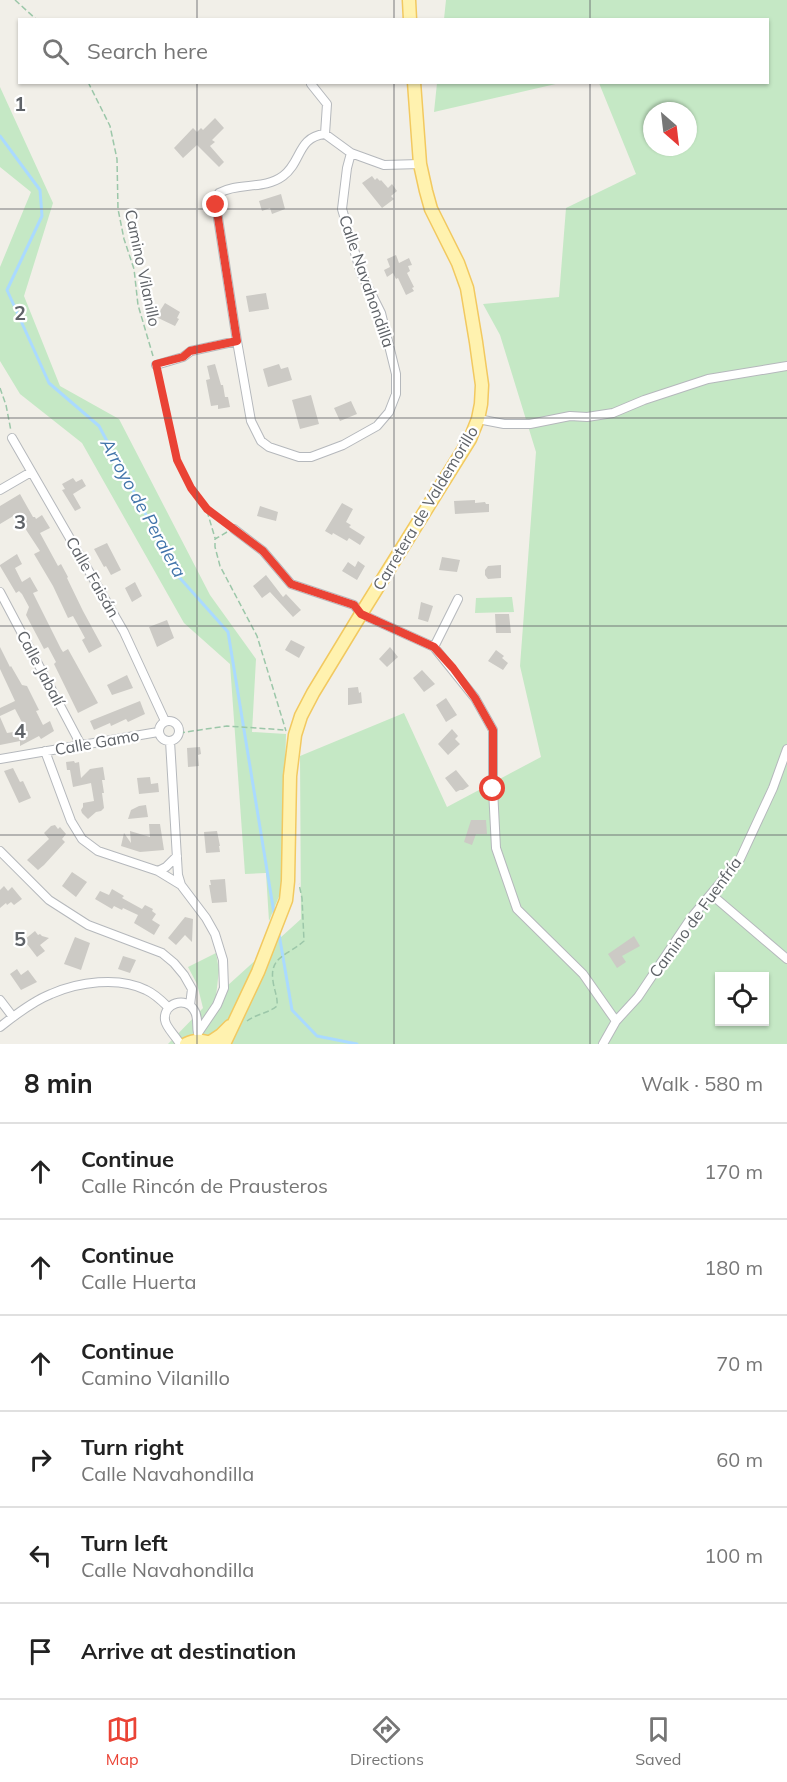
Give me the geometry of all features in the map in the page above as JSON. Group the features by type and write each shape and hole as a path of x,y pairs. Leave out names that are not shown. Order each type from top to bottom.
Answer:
{"main road":[{"path":"409,0 410,18"},
{"name":"Carretera de Valdemorillo","path":"224,1044 239,1023 286,900 290,776 294,740 301,716 361,614 470,440 481,404 482,385 467,288 458,263 431,209 420,164 414,84"},
{"name":"Carretera de Valdemorillo","path":"204,1040 221,1035 239,1023"},
{"path":"186,1044 204,1040"}],"street":[{"path":"311,84 327,104 325,134 351,153 384,165 420,164"},
{"name":"Calle Navahondilla","path":"325,134 317,135 304,144 293,167 283,176 258,185 228,188 219,193 216,205 251,421 261,441 269,447 299,457 311,457 343,446 377,426 389,412 396,394 396,374 381,313 361,273 342,209 351,153"},
{"path":"156,364 183,357 190,351 237,341"},
{"path":"478,419 504,424 530,424 570,416 587,417 613,413 708,379 787,366"},
{"name":"Calle Faisán","path":"12,438 124,632 165,721"},
{"path":"0,490 31,471"},
{"path":"234,529 263,551 291,584 354,605 361,614 434,647 453,668 475,698 493,730 496,848 517,909 583,974 616,1021"},
{"name":"Calle Jabalí","path":"0,592 81,745"},
{"path":"434,647 458,599"},
{"path":"169,720 177,724 179,733 170,741 162,739 158,732 165,721 169,720"},
{"name":"Calle Gamo","path":"0,759 158,732"},
{"path":"170,741 178,874 181,885"},
{"name":"Camino de Fuenfría","path":"603,1044 616,1021 638,997 691,918 740,859 773,788 787,749"},
{"path":"45,751 71,821 82,839 98,851 158,871 181,885 215,934 223,960 224,988 212,1012 204,1040"},
{"path":"0,851 49,900 88,925 162,953 184,975 192,989 190,1005"},
{"path":"158,871 166,867 177,856"},
{"path":"712,895 787,959"},
{"path":"0,1027 50,994 79,985 109,982 134,985 148,991 168,1007"},
{"path":"0,1000 13,1017"},
{"path":"180,1044 165,1022 168,1007 178,1002 190,1005 196,1012 204,1040"},
{"path":"196,1012 203,1015 212,1012"}],"path":[{"path":"15,0 35,18"},
{"name":"Camino Vilanillo","path":"89,84 110,126 117,159 118,209 134,269 138,305 156,364 177,460 191,488 207,509"},
{"path":"0,388 6,405 12,438"},
{"path":"207,509 234,529 215,539"},
{"path":"207,509 220,566 257,636 285,730 294,740"},
{"path":"179,733 227,726 285,730"},
{"path":"239,1023 277,1006 273,967 278,959 300,945 305,936 299,884"}],"green space":[{"path":"446,0 787,0 787,1044 168,1044 203,1008 197,984 188,967 216,953 219,970 216,996 301,919 300,756 404,713 447,807 541,757 520,666 536,452 500,335 483,304 559,297 566,208 636,174 599,84 769,84 769,18 444,18"},
{"path":"437,84 556,84 434,112"},
{"path":"0,87 53,203 24,296 60,386 119,419 210,595 256,659 252,732 286,734 282,889 269,921 266,873 245,874 230,664 184,623 82,443 20,394 0,361 0,267 31,192 0,167"},
{"path":"512,597 514,612 475,613 476,598"}],"building":[{"path":"215,118 224,128 212,140 215,142 210,146 224,162 219,167 197,145 183,158 174,148 193,128 197,132 201,128 203,130"},
{"path":"372,176 375,180 377,178 381,180 388,188 392,184 397,191 391,196 394,199 382,208 362,183"},
{"path":"281,194 285,209 272,214 270,208 262,211 259,201"},
{"path":"396,255 399,263 409,258 412,265 408,266 410,271 407,273 414,291 406,295 398,278 396,279 393,273 387,277 384,270 390,267 387,259"},
{"path":"266,293 269,309 249,312 246,296"},
{"path":"165,303 180,312 175,326 156,317"},
{"path":"215,364 230,407 218,409 218,405 211,406 206,380 210,379 207,366"},
{"path":"279,364 281,369 288,367 292,380 268,387 263,369"},
{"path":"311,395 319,424 300,429 292,400"},
{"path":"351,401 357,414 340,421 334,408"},
{"path":"73,478 76,482 82,479 86,486 73,494 81,508 75,511 62,490 65,489 62,484"},
{"path":"20,494 33,517 36,519 42,515 50,528 40,533 58,566 61,564 102,646 89,653 82,640 85,638 73,616 68,618 34,554 40,551 17,516 0,524 0,506"},
{"path":"475,500 475,503 489,504 489,512 455,514 454,501"},
{"path":"342,503 353,509 346,522 351,525 349,527 365,537 360,545 349,538 347,541 325,531"},
{"path":"260,506 278,512 276,521 257,516"},
{"path":"107,543 121,570 111,575 94,549"},
{"path":"17,554 22,564 15,568 22,582 30,577 38,591 33,593 61,649 63,652 68,649 98,703 78,713 54,664 56,662 48,647 44,649 26,615 29,607 22,594 19,591 16,593 0,566"},
{"path":"442,557 460,560 457,572 439,570"},
{"path":"358,561 365,566 357,580 342,571 348,562 355,567"},
{"path":"501,565 501,578 488,579 485,570 488,566"},
{"path":"266,575 283,597 286,594 301,610 293,617 270,592 262,598 253,586"},
{"path":"135,582 142,596 132,602 125,588"},
{"path":"421,602 433,606 428,622 418,619"},
{"path":"495,614 509,614 511,633 496,633"},
{"path":"167,620 174,638 157,647 149,627"},
{"path":"291,640 305,647 299,658 285,650"},
{"path":"0,647 22,685 27,686 39,710 36,711 43,725 50,721 54,731 41,739 39,736 20,746 20,741 0,745 0,717 7,733 26,730 15,709 0,716 0,708 15,701 0,669"},
{"path":"390,647 398,657 387,667 379,659"},
{"path":"496,650 504,656 502,658 508,663 503,670 488,661"},
{"path":"422,670 435,684 424,692 413,678"},
{"path":"127,675 133,688 112,695 107,685"},
{"path":"358,687 362,703 348,705 348,688"},
{"path":"446,698 457,715 446,722 436,705"},
{"path":"140,701 145,714 128,722 126,719 94,730 90,721"},
{"path":"452,729 458,736 455,739 460,744 448,755 438,744"},
{"path":"200,747 199,766 188,767 187,748"},
{"path":"66,762 79,762 81,778 90,769 103,767 104,808 88,819 81,810 83,803 94,801 91,783 73,787"},
{"path":"13,768 20,782 23,781 31,798 19,803 4,771"},
{"path":"456,770 469,786 456,792 445,778"},
{"path":"150,777 151,784 158,783 159,792 139,794 137,778"},
{"path":"146,805 148,817 128,819 131,810"},
{"path":"471,820 486,820 487,834 476,834 472,845 464,842"},
{"path":"149,824 160,824 164,850 140,852 121,846 124,833 131,843 130,831 150,837"},
{"path":"55,825 66,834 62,839 65,842 38,870 27,860 49,839 44,833"},
{"path":"217,831 220,852 206,853 204,832"},
{"path":"72,872 87,882 76,897 62,886"},
{"path":"225,879 227,902 212,903 210,880"},
{"path":"4,886 8,891 12,887 22,899 14,905 11,902 7,905 6,903 0,908 0,890"},
{"path":"112,889 124,896 122,898 142,909 145,905 153,909 152,911 156,914 152,920 160,925 154,935 134,923 138,915 123,908 122,910 114,906 112,909 95,899 100,891 109,895"},
{"path":"185,917 193,919 192,942 185,935 176,945 168,938"},
{"path":"35,931 38,935 49,938 40,945 45,951 37,957 24,940"},
{"path":"634,936 640,946 622,956 626,962 617,968 608,954"},
{"path":"75,937 90,943 81,970 64,964"},
{"path":"123,956 136,960 130,973 118,969"},
{"path":"17,969 21,975 28,970 37,982 21,990 10,974"}],"waterway":[{"name":"Arroyo de Peralera","path":"0,136 40,190 42,216 7,290 49,383 99,426 179,577 228,632 274,913"},
{"path":"279,934 292,1010 317,1036 357,1044"}],"route":[{"path":"216,205 237,341 190,351 183,357 156,364 177,460 191,488 207,509 263,551 291,584 354,605 361,614 434,647 475,698 493,730 493,789"}]}
